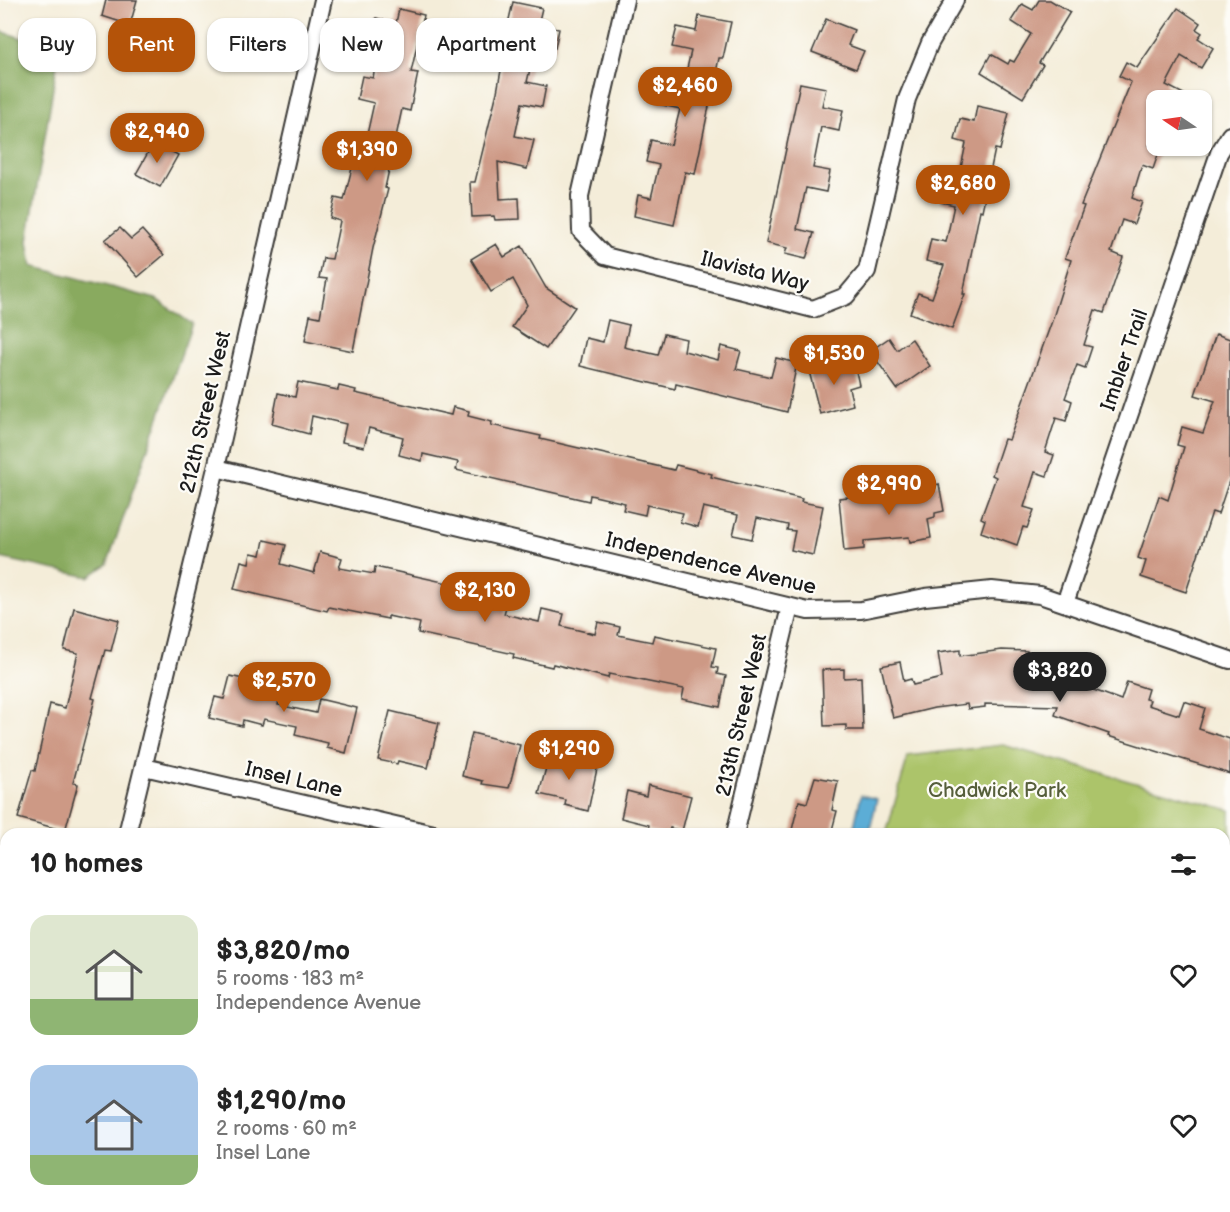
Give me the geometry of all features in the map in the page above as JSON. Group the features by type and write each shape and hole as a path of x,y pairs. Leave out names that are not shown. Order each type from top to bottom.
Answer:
{"street":[{"name":"212th Street West","path":"129,828 216,468 323,0"},
{"name":"Ilavista Way","path":"625,0 580,196 581,231 605,256 813,309 846,296 867,271 907,99 930,43 955,0"},
{"name":"Imbler Trail","path":"1065,603 1219,153 1230,135"},
{"name":"Independence Avenue","path":"216,468 808,611 861,610 925,597 992,590 1041,595 1230,660"},
{"name":"213th Street West","path":"736,828 790,607"},
{"name":"Insel Lane","path":"144,767 408,828"}],"green space":[{"path":"0,31 18,37 18,72 56,72 28,241 32,266 156,299 192,324 107,564 89,577 0,558"},
{"name":"Chadwick Park","path":"1003,745 1230,810 1230,828 888,828 908,756"}],"water":[{"path":"861,795 877,799 870,828 854,828"}],"building":[{"path":"106,0 137,0 132,18 102,16"},
{"path":"1039,0 1050,0 1070,12 1039,63 1043,65 1023,98 981,72 991,54 1008,64 1010,60 1014,62 1031,34 1011,21 1022,4 1033,10"},
{"path":"513,2 542,8 540,18 509,18"},
{"path":"1178,8 1200,23 1196,29 1202,33 1198,38 1213,48 1201,68 1181,56 1166,85 1176,90 1146,90 1146,156 1158,156 1153,169 1142,165 1132,198 1142,202 1134,224 1122,220 1111,252 1123,257 1104,313 1095,310 1084,345 1092,347 1085,368 1077,365 1065,398 1072,401 1066,421 1056,418 1045,452 1054,455 1047,476 1035,472 1024,507 1034,510 1027,528 1023,527 1017,545 981,532 985,520 981,518 996,477 992,475 1004,439 1009,440 1052,321 1071,260 1065,258 1084,206 1081,205 1131,82 1119,76 1126,62 1137,68"},
{"path":"399,9 424,15 423,18 416,18 416,50 411,72 418,73 410,111 402,109 385,188 388,189 373,248 353,351 305,341 310,315 320,317 327,279 319,278 323,258 332,259 340,221 330,218 335,198 344,200 355,156 345,153 348,136 366,139 374,103 357,99 362,76 373,78 374,72 404,72 404,18 397,18"},
{"path":"699,16 731,22 723,58 719,58 695,174 685,172 674,225 634,216 638,195 651,198 659,165 646,162 651,140 671,145 680,109 658,104 663,82 683,86 691,51 672,47 677,27 696,31"},
{"path":"826,19 854,30 848,45 864,51 856,69 812,52"},
{"path":"501,72 529,72 527,82 546,86 542,107 522,103 515,136 534,140 527,169 498,162 500,199 519,198 520,219 495,220 494,216 472,217 470,182 475,182"},
{"path":"800,83 826,88 822,106 843,110 839,131 821,127 813,168 830,171 826,192 806,188 797,229 814,233 806,259 785,254 787,248 766,243"},
{"path":"977,106 1009,113 1000,150 995,149 982,211 980,210 963,294 965,294 952,329 910,313 918,293 932,298 944,265 926,261 931,239 946,242 954,205 941,202 945,181 958,183 966,143 955,140 960,119 974,122"},
{"path":"154,142 178,155 160,187 136,174"},
{"path":"120,228 131,239 142,230 164,255 138,277 105,240"},
{"path":"496,244 504,257 522,246 546,288 575,307 546,349 512,327 527,305 513,279 491,292 471,259"},
{"path":"608,320 629,325 624,347 658,355 664,334 686,339 684,351 718,360 721,346 741,351 736,369 771,377 776,358 797,363 787,412 676,384 675,389 580,366 586,338 603,342"},
{"path":"1216,334 1230,339 1230,478 1218,514 1212,512 1186,592 1141,577 1146,561 1138,558 1159,496 1168,500 1184,447 1177,445 1182,427 1203,433 1215,401 1195,395"},
{"path":"889,338 897,350 912,339 930,366 897,389 870,351"},
{"path":"843,362 845,369 854,362 859,385 849,388 853,405 820,414 809,371"},
{"path":"298,382 338,390 339,386 356,390 355,393 451,415 453,407 469,411 468,416 492,422 491,425 541,436 540,439 674,470 676,465 712,474 711,477 823,506 813,555 791,550 795,531 787,530 788,525 757,518 752,539 733,535 738,515 703,507 698,527 680,522 683,513 647,505 645,515 623,510 625,503 590,495 589,501 456,470 458,462 423,454 422,461 399,455 403,437 369,428 364,447 342,442 346,424 312,416 309,434 272,424 278,393 295,397"},
{"path":"939,484 944,511 935,513 935,517 928,519 931,538 910,542 909,537 864,541 864,549 844,551 839,498 867,495 867,499 902,495 901,490"},
{"path":"264,540 286,545 281,564 314,573 320,552 342,558 339,568 374,574 375,567 452,584 450,592 485,600 487,594 508,599 504,614 539,622 542,609 564,614 561,626 595,634 598,622 620,627 618,635 652,642 654,635 716,648 712,667 718,668 717,674 726,676 720,707 682,699 684,689 609,674 608,678 553,664 552,667 513,658 514,654 418,633 420,623 329,607 327,611 234,589 241,561 249,563 251,553 261,555"},
{"path":"74,608 119,620 111,651 105,650 92,698 95,699 73,783 78,784 66,828 54,828 18,818 32,770 35,771 50,704 65,708 78,653 64,650"},
{"path":"960,650 960,656 1002,650 1027,651 1026,671 1032,672 1032,677 1068,678 1073,663 1094,670 1088,688 1121,700 1127,682 1148,689 1145,699 1150,700 1148,705 1179,715 1184,701 1205,708 1199,729 1230,739 1230,774 1108,736 1109,734 1055,715 1058,706 985,704 985,707 968,709 967,704 934,708 893,718 881,666 900,662 904,681 911,679 913,685 942,678 938,653"},
{"path":"844,669 844,678 861,677 863,730 846,730 846,725 824,726 822,670"},
{"path":"230,676 282,688 278,705 316,713 319,699 357,708 346,753 327,748 328,743 295,735 297,726 264,719 262,725 243,720 242,726 209,718 215,697 224,699"},
{"path":"390,711 439,723 428,768 398,761 397,764 378,760"},
{"path":"472,733 520,745 509,788 482,784 483,781 462,776"},
{"path":"550,753 598,764 588,811 565,805 566,800 539,794"},
{"path":"815,777 838,781 832,810 837,811 833,828 792,828 799,801 807,803"},
{"path":"648,785 691,796 683,828 648,828 649,825 621,818 627,791 646,796"}]}
